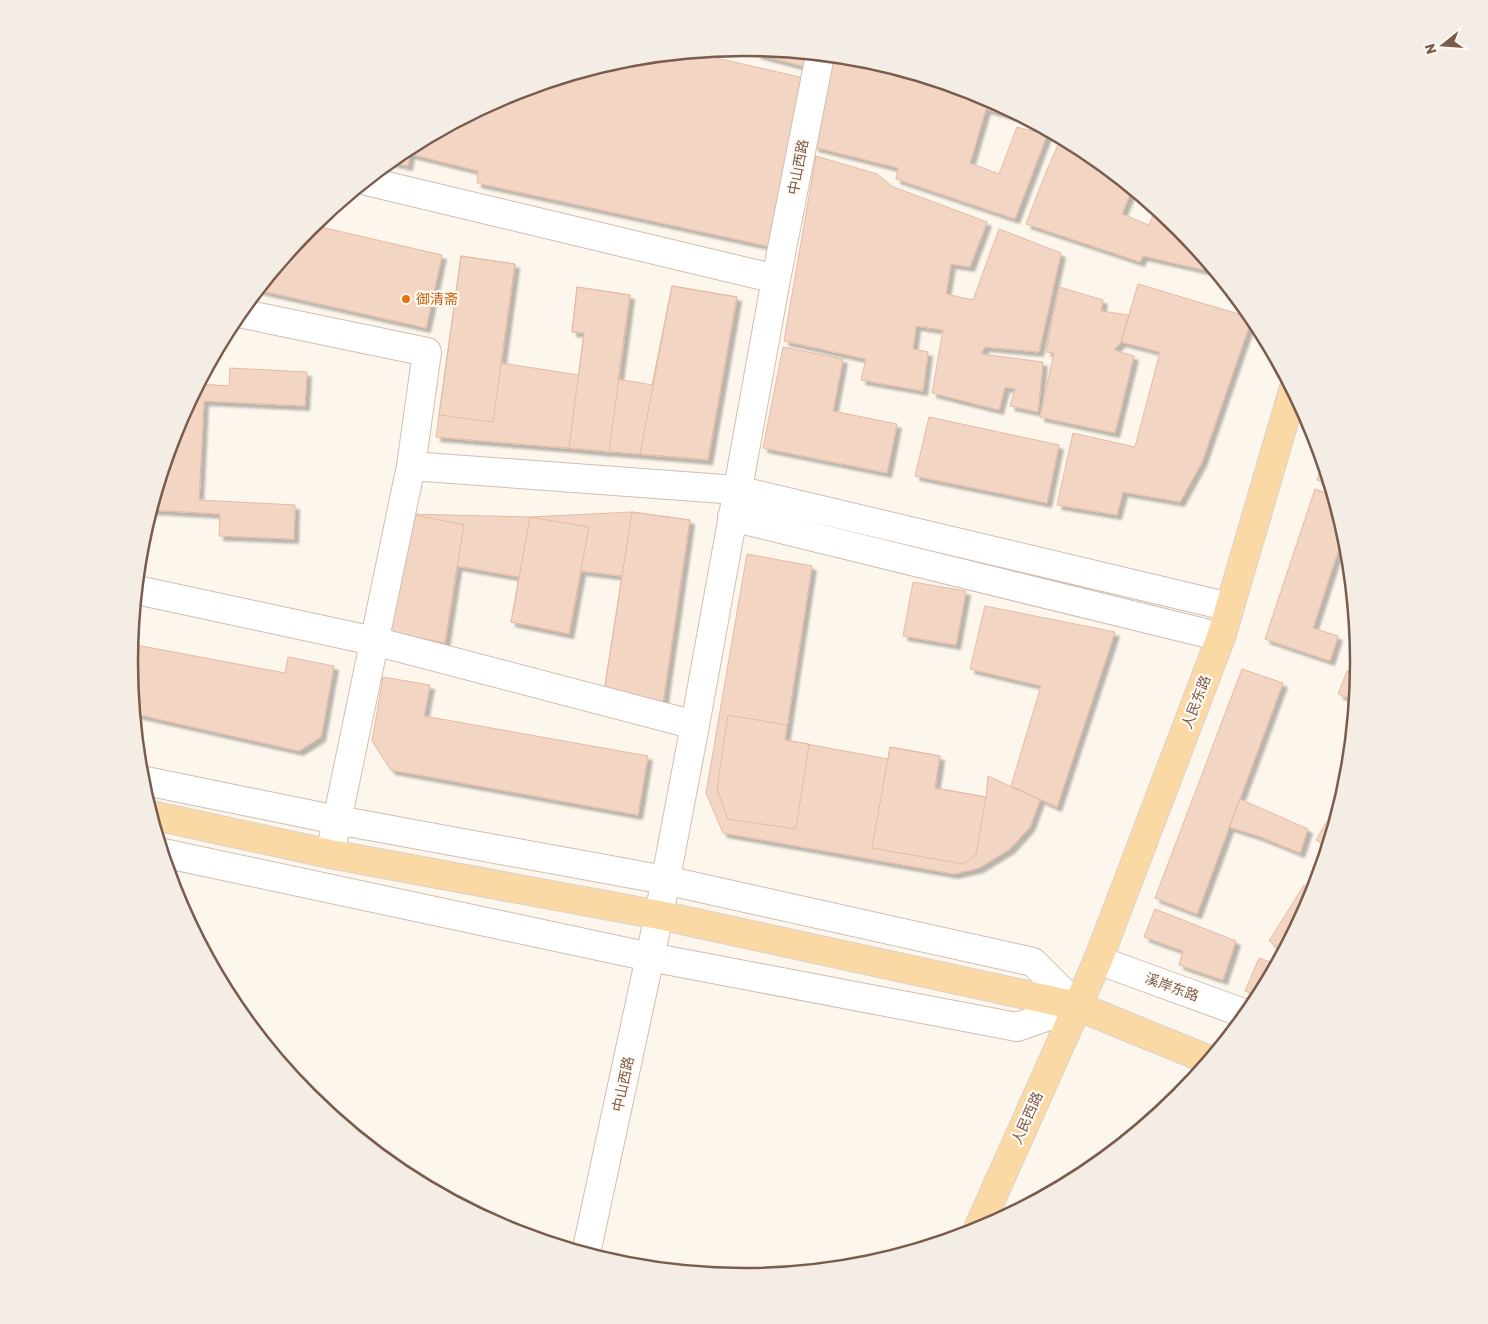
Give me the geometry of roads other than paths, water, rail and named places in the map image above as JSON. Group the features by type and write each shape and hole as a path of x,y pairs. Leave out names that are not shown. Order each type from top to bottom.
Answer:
{"main road":[{"name":"人民东路","path":"1077,1006 1098,960 1221,637 1290,401"},
{"path":"158,816 330,854 659,914 1077,1006 1202,1057"},
{"name":"人民西路","path":"981,1220 1077,1006"}],"street":[{"name":"中山西路","path":"587,1247 659,914 776,279 819,61"},
{"path":"372,183 776,279"},
{"path":"247,316 427,352 411,466 330,854"},
{"path":"411,466 737,490 1230,608"},
{"path":"732,517 1221,637"},
{"path":"142,591 374,641 695,725"},
{"path":"150,782 336,820 664,880 1033,962 1077,1006 1017,1027 650,958 169,854"},
{"name":"溪岸东路","path":"1098,960 1239,1011"}],"place":[{"name":"御清斋","path":"406,299"}]}
